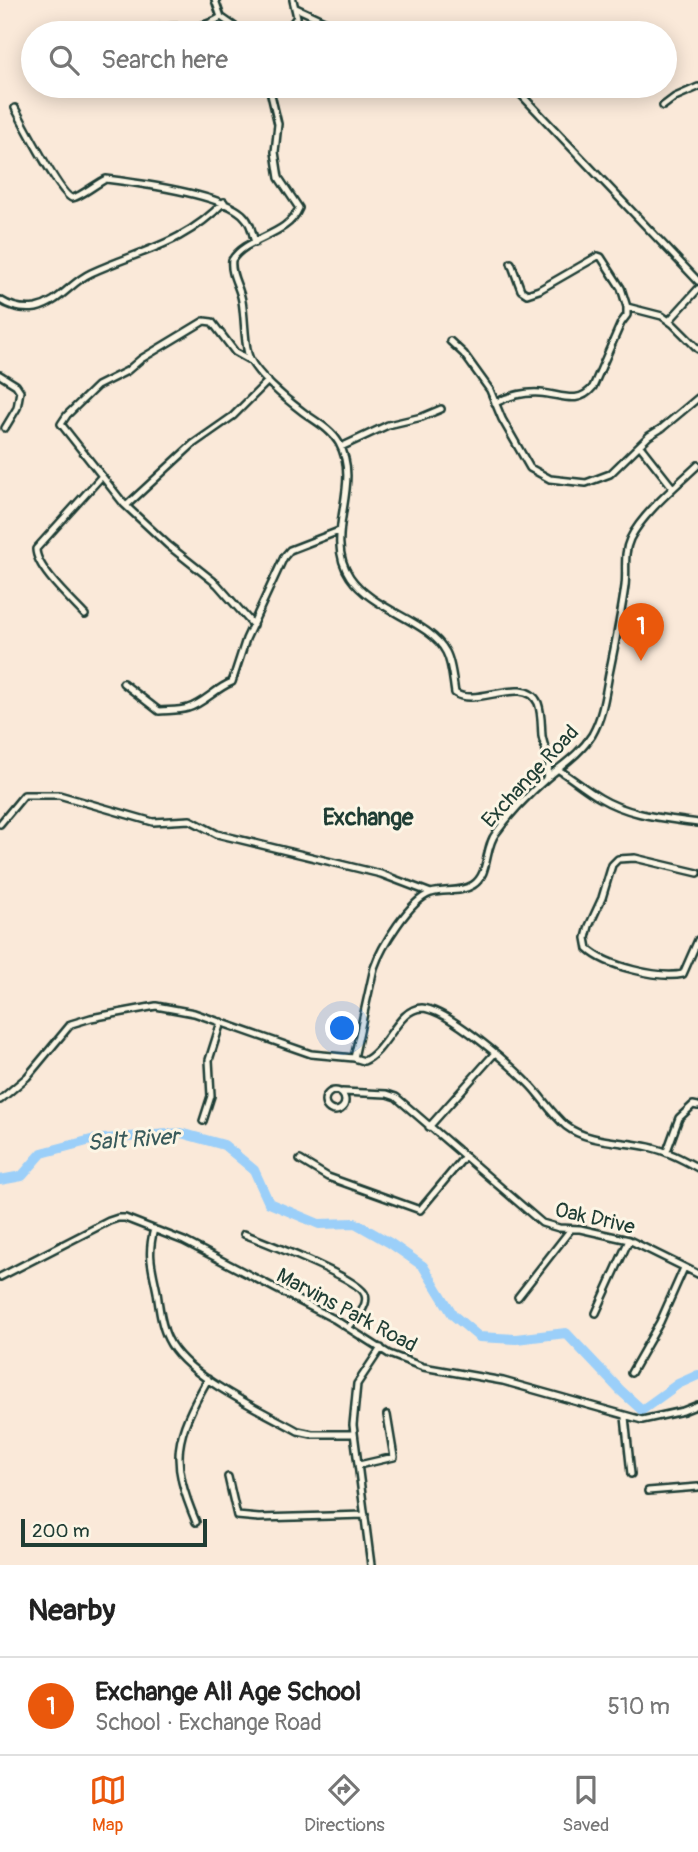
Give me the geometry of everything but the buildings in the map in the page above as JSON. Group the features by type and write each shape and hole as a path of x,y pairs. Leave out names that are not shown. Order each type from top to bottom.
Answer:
{"street":[{"path":"215,0 221,17 227,21"},
{"path":"293,0 297,17 294,21"},
{"path":"296,8 324,21"},
{"path":"212,21 221,17"},
{"path":"663,106 698,87"},
{"path":"251,361 244,331 242,297 231,264 234,256 285,226 299,209 298,203 279,178 275,152 278,124 272,98"},
{"path":"524,98 698,281"},
{"path":"15,108 51,173 68,196 78,196 106,179 224,202 243,215 251,225 255,243"},
{"path":"0,300 25,309 47,304 90,273 138,256 189,232 224,202"},
{"path":"495,403 522,394 541,393 571,399 588,393 627,314 621,288 601,257 593,257 558,280 527,294 521,290 511,263"},
{"path":"669,321 698,289"},
{"path":"627,307 662,316 698,349"},
{"path":"253,625 217,584 168,545 127,505 61,424 97,386 127,371 141,359 208,320 235,352 251,361 268,381 323,425 341,447 347,482 339,531 340,556 352,580 378,604 425,631 440,644 446,652 458,696 477,697 524,691 535,698 542,715 542,733 551,768 546,778"},
{"path":"450,341 479,372 530,468 550,479 586,483 599,479 622,464 698,398"},
{"path":"0,375 16,385 20,391 17,408 5,428"},
{"path":"127,505 193,444 233,416 268,381"},
{"path":"341,447 388,425 422,417 441,409"},
{"path":"640,446 673,488"},
{"name":"Exchange Road","path":"431,893 458,890 474,884 488,859 489,844 495,834 546,778 559,770 592,734 604,705 625,581 627,545 638,525 698,466"},
{"path":"85,615 38,561 35,553 102,476"},
{"path":"123,684 159,711 197,705 213,691 232,682 238,659 276,571 290,550 339,531"},
{"path":"559,770 613,805 650,816 698,823"},
{"path":"0,824 24,795 60,795 153,822 190,820 218,834 381,874 431,893"},
{"path":"698,873 635,858 618,859 610,870 603,898 586,938 588,949 604,959 640,971 673,976 683,974 698,940"},
{"path":"354,1058 378,956 397,927 420,900 431,893"},
{"path":"0,1100 27,1077 65,1028 77,1021 160,1006 194,1013 311,1054 364,1060 378,1052 413,1010 424,1008 454,1023 495,1052 533,1088 554,1114 573,1130 593,1137 667,1152 698,1168"},
{"path":"203,1121 211,1096 209,1060 221,1022"},
{"path":"429,1127 495,1052"},
{"path":"345,1100 342,1092 336,1090 328,1093 324,1100 326,1106 333,1111 340,1110 345,1100 353,1093"},
{"name":"Oak Drive","path":"342,1092 387,1094 396,1097 537,1219 549,1226 629,1240 698,1274"},
{"path":"667,1152 679,1118 693,1105 698,1106"},
{"path":"300,1160 328,1177 419,1210 464,1156"},
{"name":"Marvins Park Road","path":"0,1278 116,1218 125,1218 184,1241 349,1327 389,1354 423,1367 503,1381 625,1417 646,1420 698,1405"},
{"path":"154,1229 149,1247 151,1268 166,1335 178,1356 190,1368 298,1431 312,1434 354,1434"},
{"path":"518,1297 571,1229"},
{"path":"244,1234 291,1253 362,1289 366,1299 365,1306 349,1327"},
{"path":"596,1313 629,1240"},
{"path":"631,1373 660,1322 684,1268"},
{"path":"371,1565 354,1434 358,1384 381,1348"},
{"path":"196,1522 184,1492 179,1443 190,1412 208,1379"},
{"path":"359,1465 394,1457 387,1415"},
{"path":"625,1417 631,1474"},
{"path":"228,1477 237,1516 259,1518 365,1514"},
{"path":"648,1491 698,1487"}],"waterway":[{"name":"Salt River","path":"0,1180 22,1176 42,1153 91,1140 181,1133 224,1145 254,1170 269,1203 319,1224 355,1223 423,1266 453,1315 479,1337 516,1339 566,1333 642,1410 678,1384 698,1375"}],"place":[{"name":"Exchange All Age School","path":"641,661"}],"district":[{"name":"Exchange","path":"368,817"}]}
